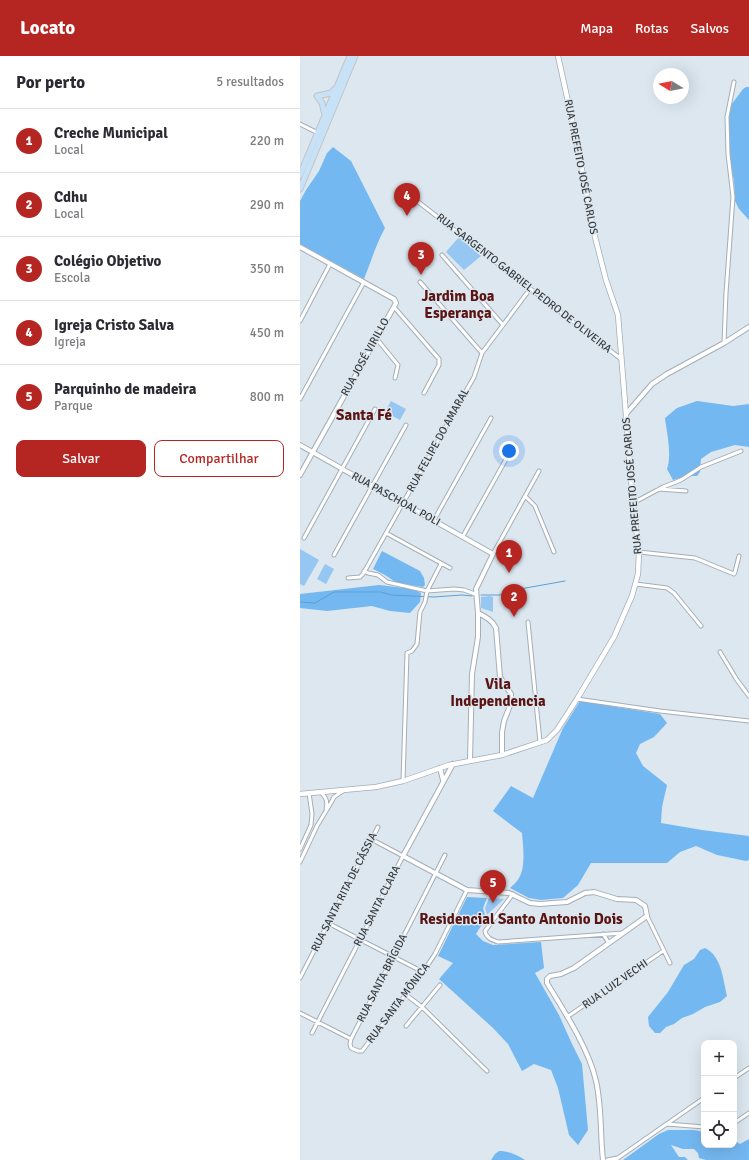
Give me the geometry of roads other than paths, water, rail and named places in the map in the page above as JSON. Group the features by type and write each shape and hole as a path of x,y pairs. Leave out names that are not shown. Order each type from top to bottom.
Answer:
{"main road":[{"path":"300,175 350,56"},
{"path":"300,188 355,56"},
{"name":"RUA PREFEITO JOSÉ CARLOS","path":"300,794 376,788 403,781 453,764 502,754 547,740 552,736 577,698 614,637 636,584 639,552 633,503 618,315 606,280 593,228 576,138 558,56"},
{"path":"325,115 322,103 317,96 331,93 336,87"}],"street":[{"path":"724,343 733,197 728,154 727,116 734,82"},
{"path":"300,124 318,133"},
{"name":"RUA SARGENTO GABRIEL PEDRO DE OLIVEIRA","path":"408,194 621,359"},
{"path":"300,247 394,299 395,305 439,359 439,365 424,393"},
{"path":"442,255 503,325"},
{"path":"300,321 330,264"},
{"path":"300,399 364,282"},
{"path":"420,282 482,353"},
{"name":"RUA FELIPE DO AMARAL","path":"364,571 474,377 482,353 530,289"},
{"name":"RUA JOSÉ VIRILLO","path":"300,475 395,305"},
{"path":"626,414 652,384 749,327"},
{"path":"376,337 398,365 395,378"},
{"path":"304,538 375,409"},
{"path":"434,520 491,418"},
{"path":"334,555 406,425"},
{"name":"RUA PASCHOAL POLI","path":"300,445 493,554"},
{"path":"463,536 514,445"},
{"path":"633,503 657,490 681,480 706,465 741,451"},
{"path":"470,760 472,674 478,637 477,585 539,471"},
{"path":"657,490 672,489 686,491"},
{"path":"526,497 535,506 554,552"},
{"path":"386,533 450,568"},
{"path":"639,552 695,558 734,574 736,572 739,556"},
{"path":"403,781 407,653 412,651 418,641 420,612 425,602 426,591 441,564"},
{"path":"348,578 360,577 364,571 378,575 387,582 426,591 454,589 464,590 476,594"},
{"path":"636,584 666,588 674,593 701,626"},
{"path":"478,613 493,622 496,628 500,677 512,698 502,732 502,754"},
{"path":"528,622 540,742"},
{"path":"720,652 737,680 749,696"},
{"path":"577,698 749,721"},
{"name":"RUA SANTA CLARA","path":"312,1033 403,856 453,764"},
{"path":"440,768 444,781"},
{"path":"300,862 317,826 334,797 344,791"},
{"path":"321,792 327,803 325,812"},
{"path":"300,849 312,820 309,793"},
{"name":"RUA SANTA RITA DE CÁSSIA","path":"300,978 378,827"},
{"path":"371,839 467,890 513,894 530,903 540,904 567,902 589,892 594,892 617,899 636,900 645,906 647,916 670,963"},
{"name":"RUA SANTA BRÍGIDA","path":"351,1039 445,855"},
{"name":"RUA SANTA MÔNICA","path":"351,1039 351,1048 358,1051 362,1050 423,972 435,954 467,890"},
{"path":"513,894 485,931 487,936 492,940 498,942 624,933"},
{"path":"602,1160 596,1080 592,1067 567,1017 547,983 547,979 550,976 561,974 574,968 647,916"},
{"path":"328,923 423,972"},
{"path":"603,934 609,943"},
{"name":"RUA LUIZ VECHI","path":"567,1017 663,951"},
{"path":"406,1026 440,985"},
{"path":"405,994 422,1007 488,1071"},
{"path":"300,1013 351,1039"},
{"path":"737,1076 749,1068"},
{"path":"607,1160 616,1159 701,1100"},
{"path":"737,1121 749,1113"},
{"path":"667,1124 701,1127"}],"waterway":[{"path":"481,595 500,595 520,589 565,581"},
{"path":"300,602 315,603 334,592 381,592 391,595 434,597 462,595 472,596"}],"place":[{"name":"Igreja Cristo Salva","path":"407,216"},
{"name":"Colégio Objetivo","path":"421,275"},
{"name":"Creche Municipal","path":"509,573"},
{"name":"Cdhu","path":"514,617"},
{"name":"Parquinho de madeira","path":"493,903"}],"district":[{"name":"Jardim Boa Esperança","path":"458,304"},
{"name":"Santa Fé","path":"364,415"},
{"name":"Vila Independencia","path":"498,692"},
{"name":"Residencial Santo Antonio Dois","path":"521,919"}]}
